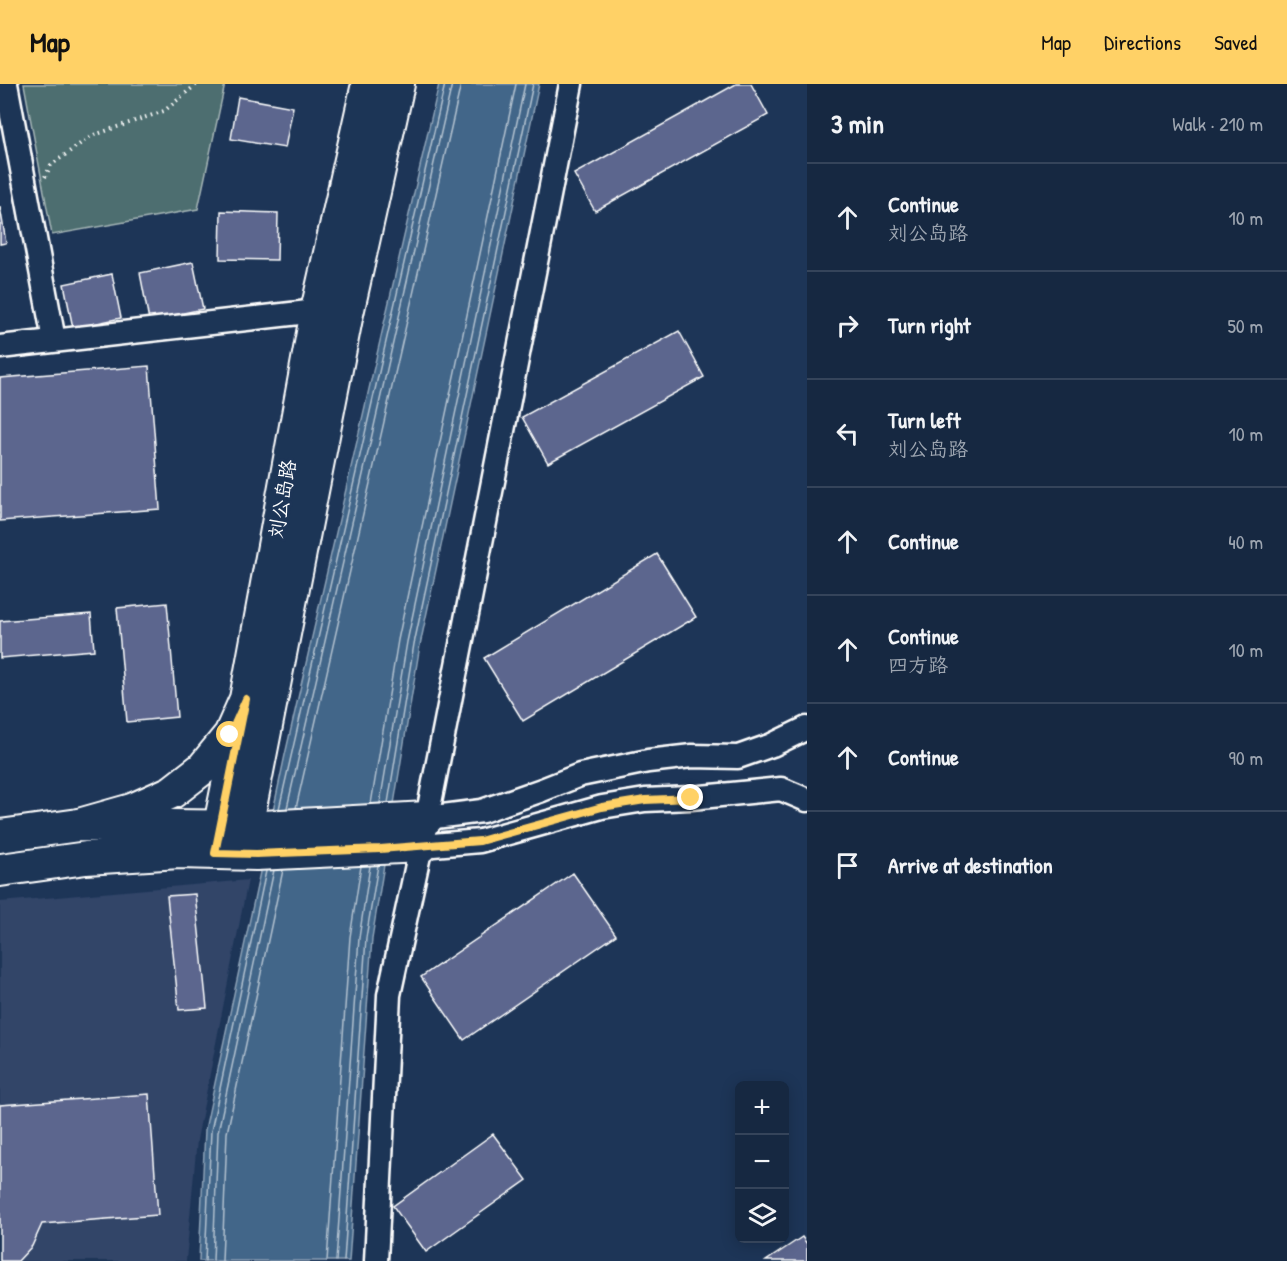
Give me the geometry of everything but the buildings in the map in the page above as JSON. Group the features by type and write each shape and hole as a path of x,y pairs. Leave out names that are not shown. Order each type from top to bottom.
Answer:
{"main road":[{"name":"刘公岛路","path":"79,825 240,840 332,315 368,84"},
{"name":"刘公岛路","path":"0,836 79,825 132,810 162,797 203,768 230,735 246,699 332,315 398,84"},
{"path":"240,840 246,699"},
{"path":"0,870 86,858 179,852 240,840 424,832"}],"street":[{"path":"6,84 54,340"},
{"path":"376,1261 389,995 424,832 571,84"},
{"path":"0,347 332,315"},
{"path":"424,832 580,775 692,756 738,757 772,745 807,728"},
{"path":"424,832 480,841 602,807 645,800 781,789 807,800"}],"path":[{"path":"43,182 51,165 91,136 164,111 197,84"}],"shaded area":[{"path":"248,880 197,1140 186,1261 0,1261 0,902"}],"green space":[{"path":"24,84 225,84 198,209 52,235"}],"water":[{"path":"439,84 539,84 420,645 372,938 349,1261 199,1261 205,1130 285,755"}],"route":[{"path":"230,735 246,699 215,853 256,854 380,849 480,841 602,807 645,800 691,798"}]}
